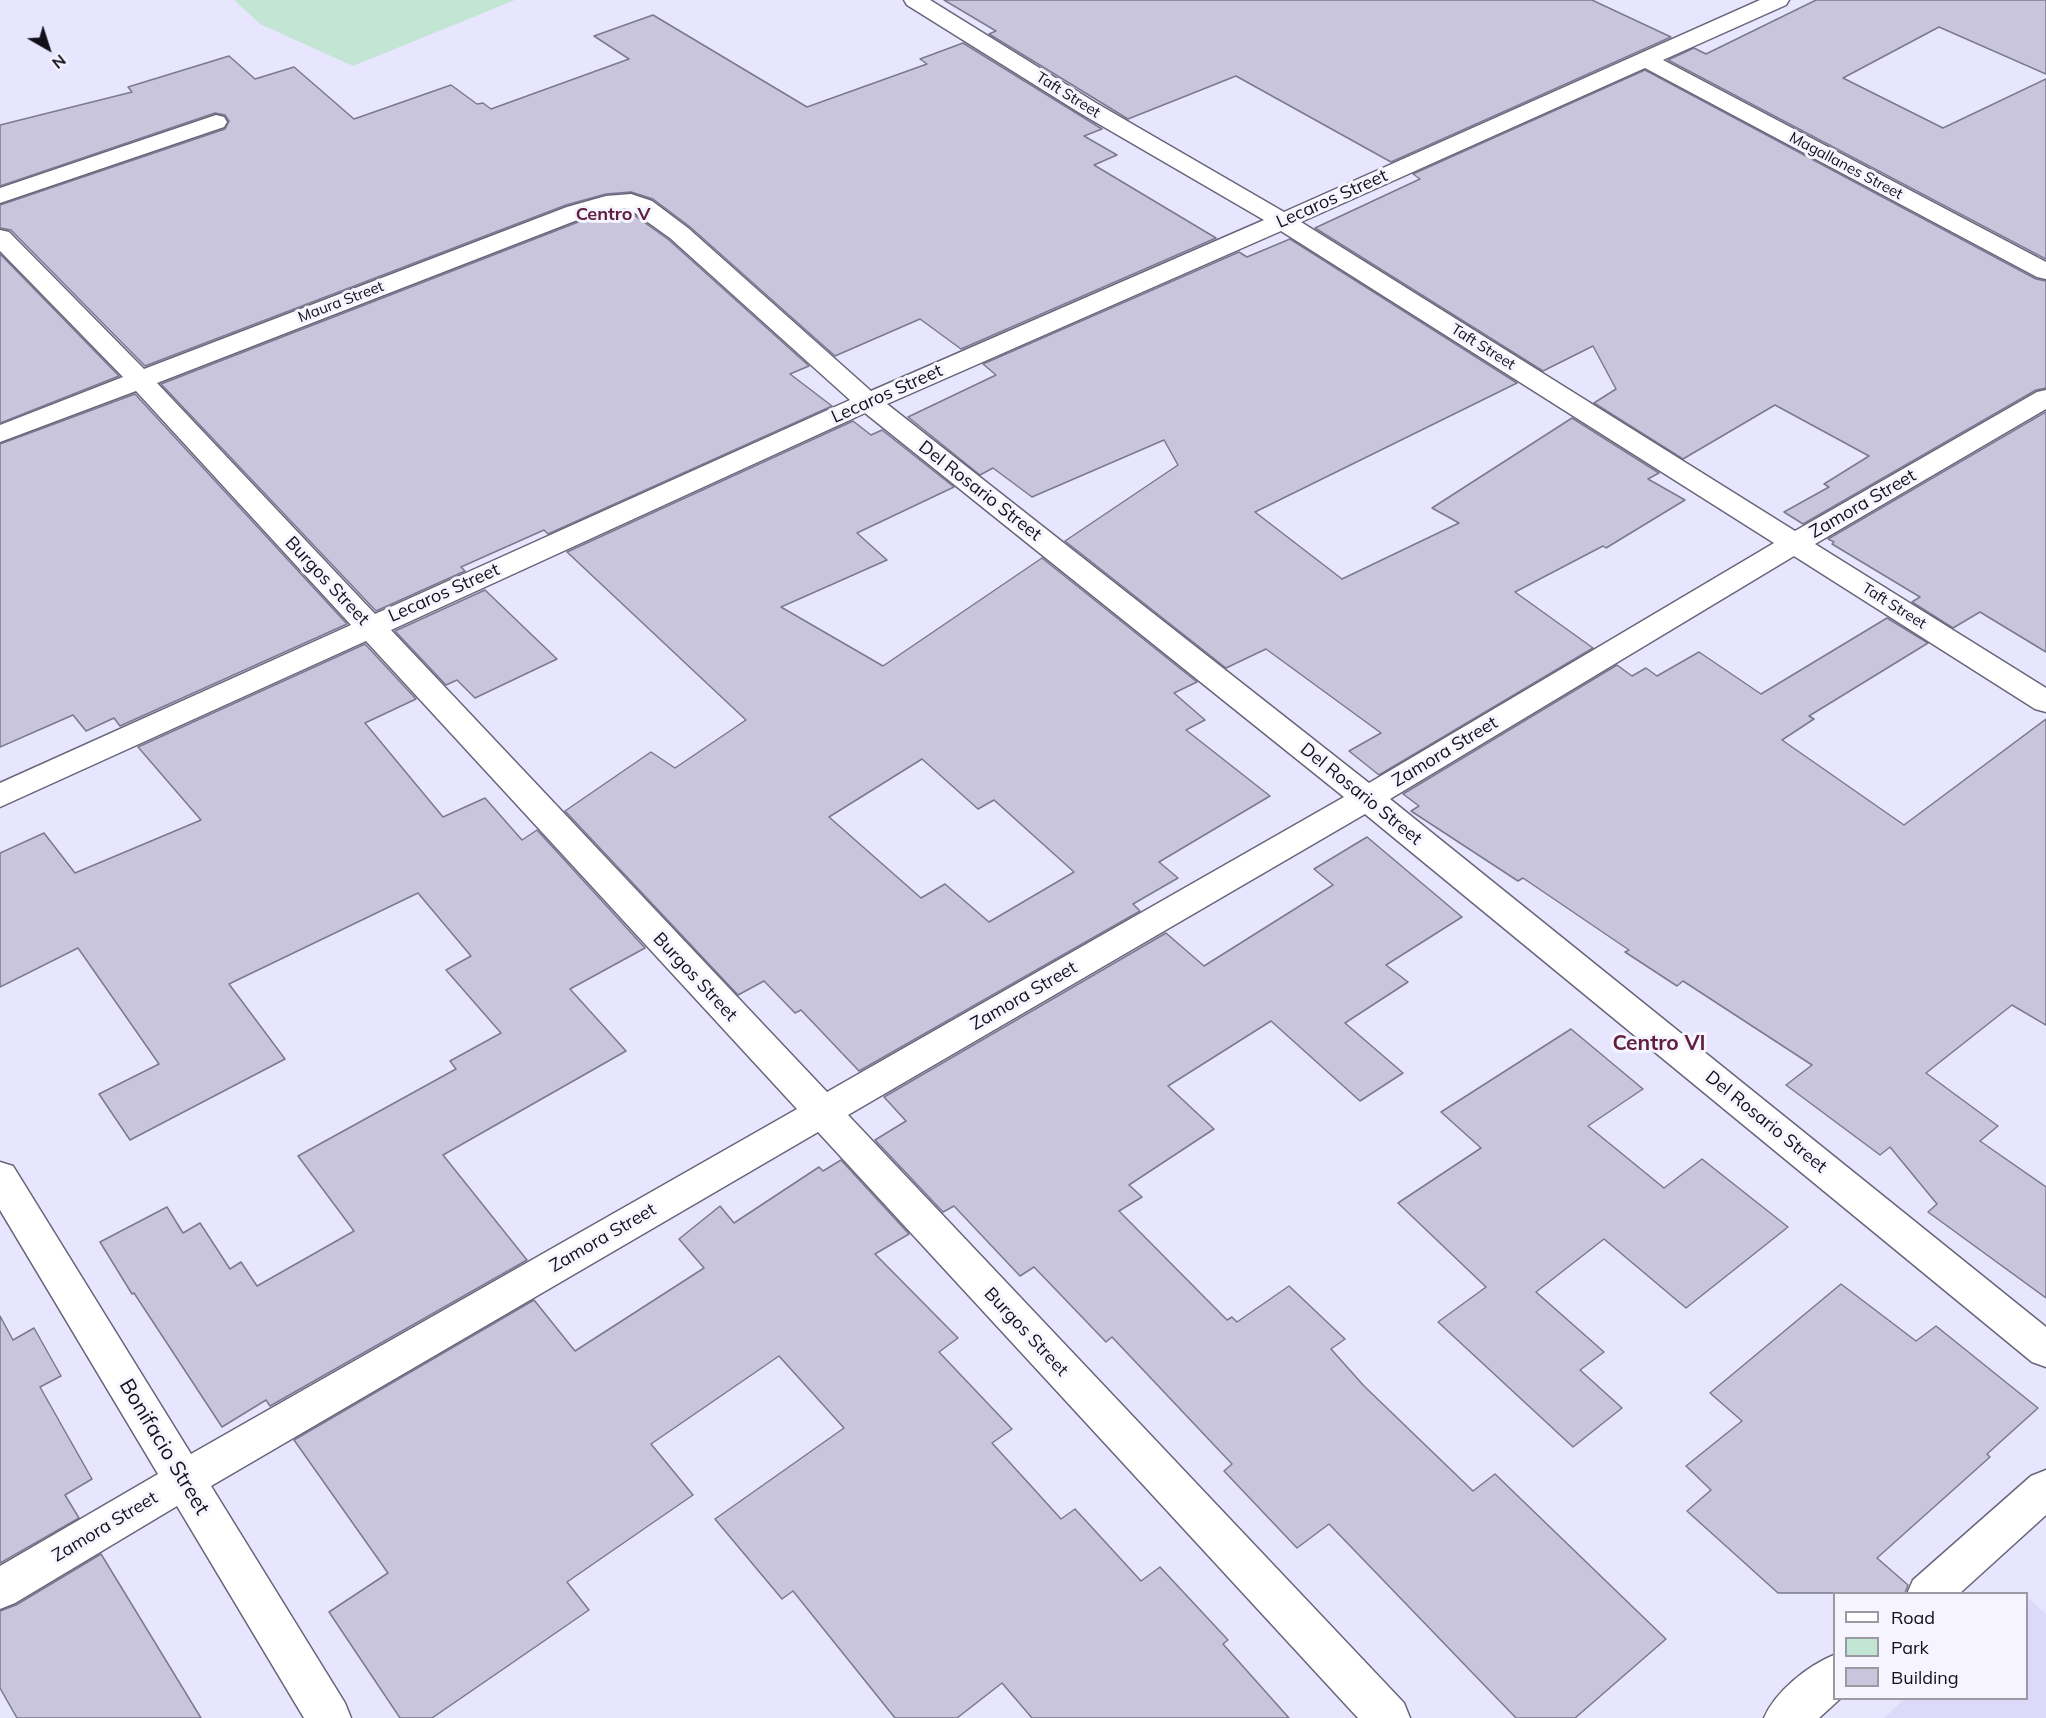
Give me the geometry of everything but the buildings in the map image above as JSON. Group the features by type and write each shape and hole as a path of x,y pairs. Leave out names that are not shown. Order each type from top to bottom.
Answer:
{"street":[{"name":"Taft Street","path":"915,0 1088,108 1283,221 2046,702"},
{"name":"Lecaros Street","path":"0,796 370,626 868,402 1283,221 1778,0"},
{"name":"Magallanes Street","path":"1647,60 2046,272"},
{"path":"0,196 216,122"},
{"name":"Maura Street","path":"0,434 139,379 606,203 632,201 643,206 679,233"},
{"name":"Del Rosario Street","path":"679,233 868,402 1367,798 2046,1350"},
{"name":"Burgos Street","path":"0,237 139,379 821,1113 1388,1718"},
{"name":"Zamora Street","path":"0,1589 183,1480 1367,798 1794,544 2046,398"},
{"name":"Bonifacio Street","path":"0,1177 329,1718"},
{"path":"1929,1592 2046,1489"},
{"path":"1786,1718 1833,1677"}],"shaded area":[{"path":"2028,1598 2046,1614 2046,1718 1884,1718 1903,1700 2028,1700"}],"green space":[{"path":"234,0 515,0 353,66 260,24"}],"district":[{"name":"Centro V","path":"613,215"},
{"name":"Centro VI","path":"1659,1044"}]}
